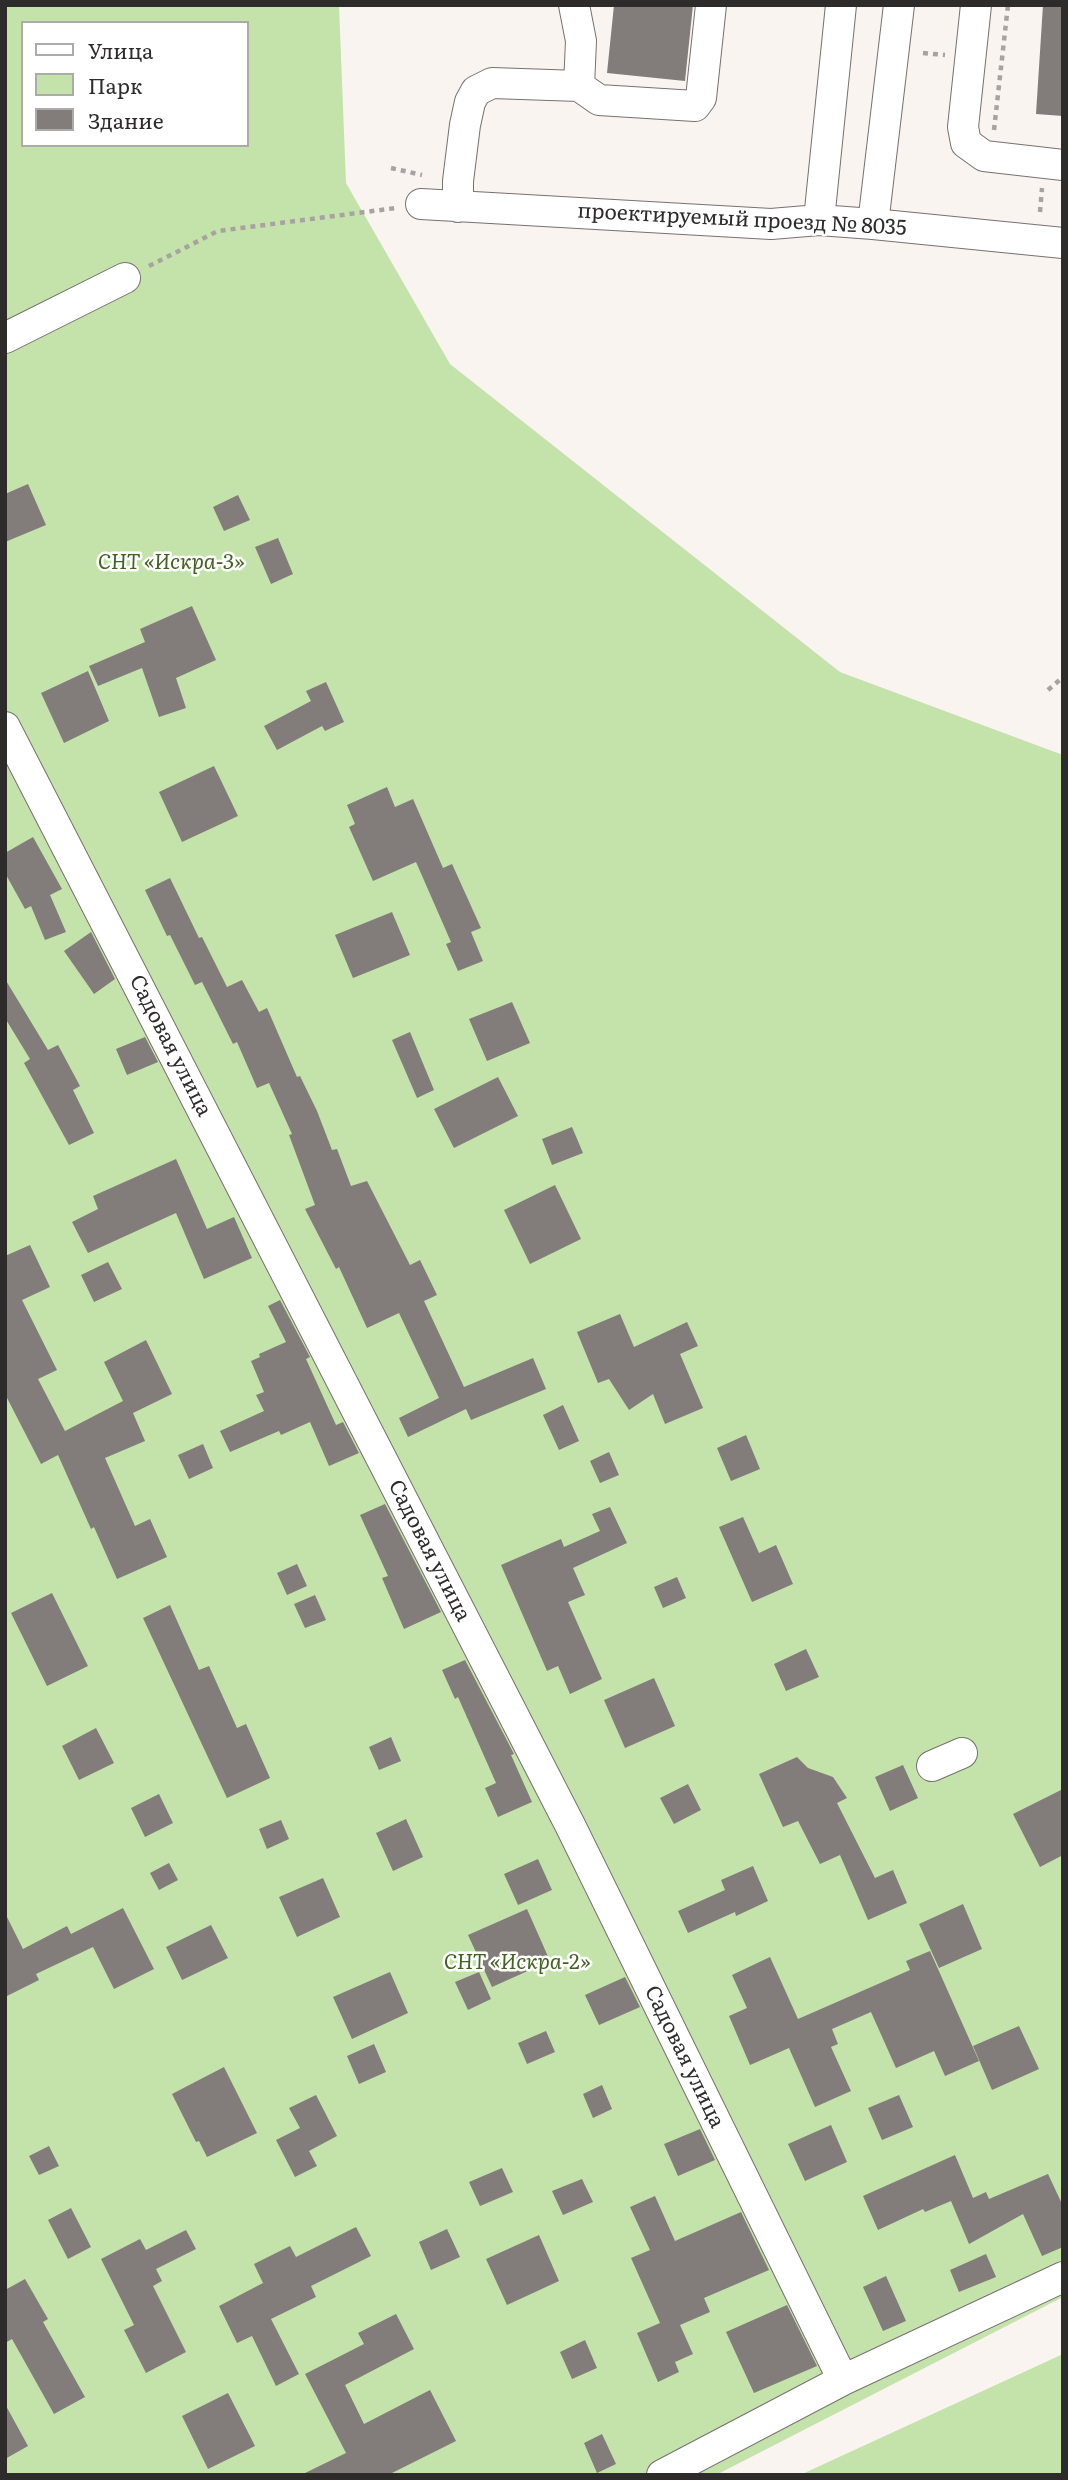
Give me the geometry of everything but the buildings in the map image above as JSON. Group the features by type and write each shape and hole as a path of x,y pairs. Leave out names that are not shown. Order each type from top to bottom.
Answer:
{"street":[{"path":"574,5 581,41 579,86"},
{"path":"458,194 465,125 470,102 476,91 492,83 579,86 599,100 695,106 701,98 711,5"},
{"path":"819,220 841,5"},
{"path":"873,224 899,5"},
{"path":"976,5 963,127 966,143 984,156 1063,165"},
{"name":"проектируемый проезд № 8035","path":"421,204 458,194 771,224 819,220 1063,243"},
{"path":"5,338 125,278"},
{"name":"Садовая улица","path":"5,727 570,1825 843,2380"},
{"path":"932,1766 962,1754"},
{"path":"662,2475 843,2380 1063,2277"}],"path":[{"path":"1007,132 994,130 1008,5"},
{"path":"391,168 458,194"},
{"path":"125,278 218,231 421,204"},
{"path":"1048,690 1063,677"}],"green space":[{"name":"СНТ «Искра-2»","path":"5,5 339,5 346,183 450,364 840,672 1063,755 1063,2297 716,2475 5,2475"},
{"path":"1063,2354 1063,2475 800,2475"}],"park label":[{"name":"СНТ «Искра-3»","path":"171,563"}]}
